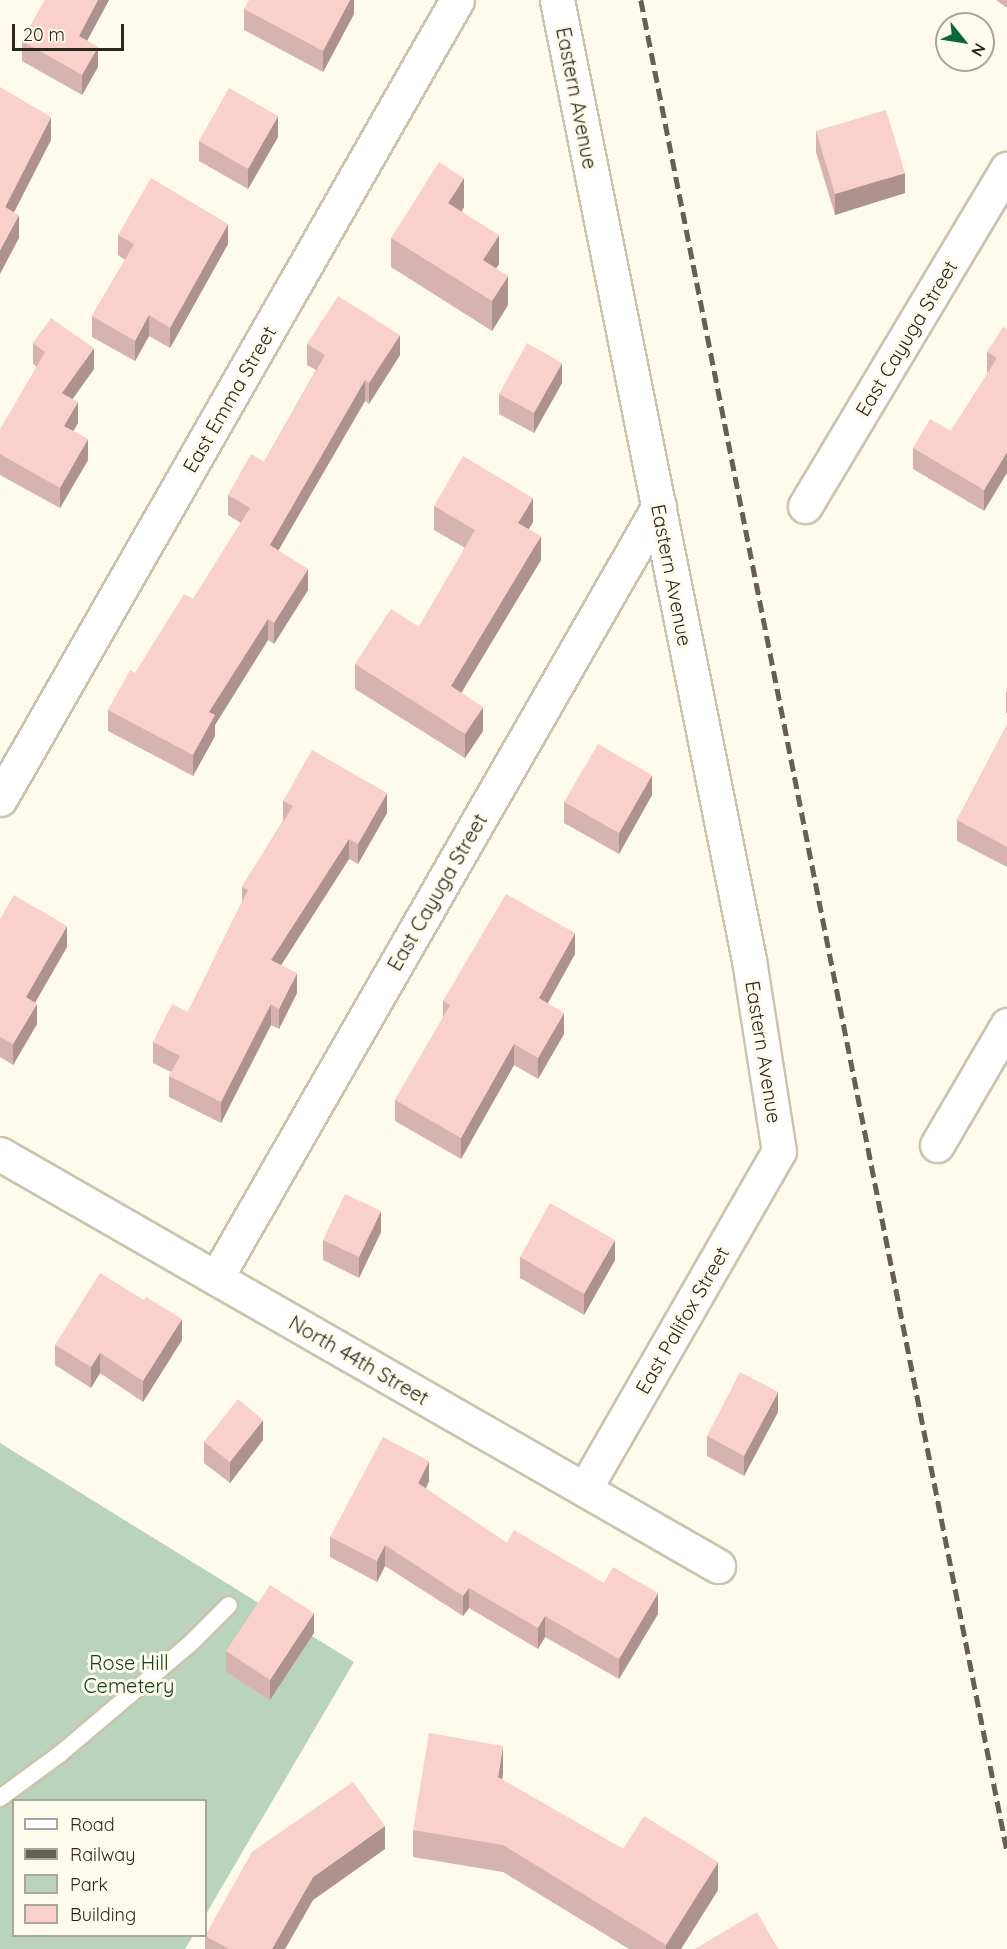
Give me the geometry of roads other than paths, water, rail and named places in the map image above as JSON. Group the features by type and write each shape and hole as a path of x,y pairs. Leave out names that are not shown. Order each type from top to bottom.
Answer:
{"street":[{"name":"East Emma Street","path":"0,799 457,0"},
{"name":"Eastern Avenue","path":"557,0 749,960 779,1151"},
{"name":"East Cayuga Street","path":"805,506 1007,169"},
{"name":"East Cayuga Street","path":"216,1278 659,506"},
{"path":"937,1145 1007,1025"},
{"name":"East Palifox Street","path":"585,1489 779,1151"},
{"name":"North 44th Street","path":"0,1155 718,1566"}],"lane":[{"path":"0,1798 60,1754 192,1642 229,1605"}],"railway":[{"path":"641,0 1007,1850"}],"park label":[{"name":"Rose Hill Cemetery","path":"129,1674"}]}
